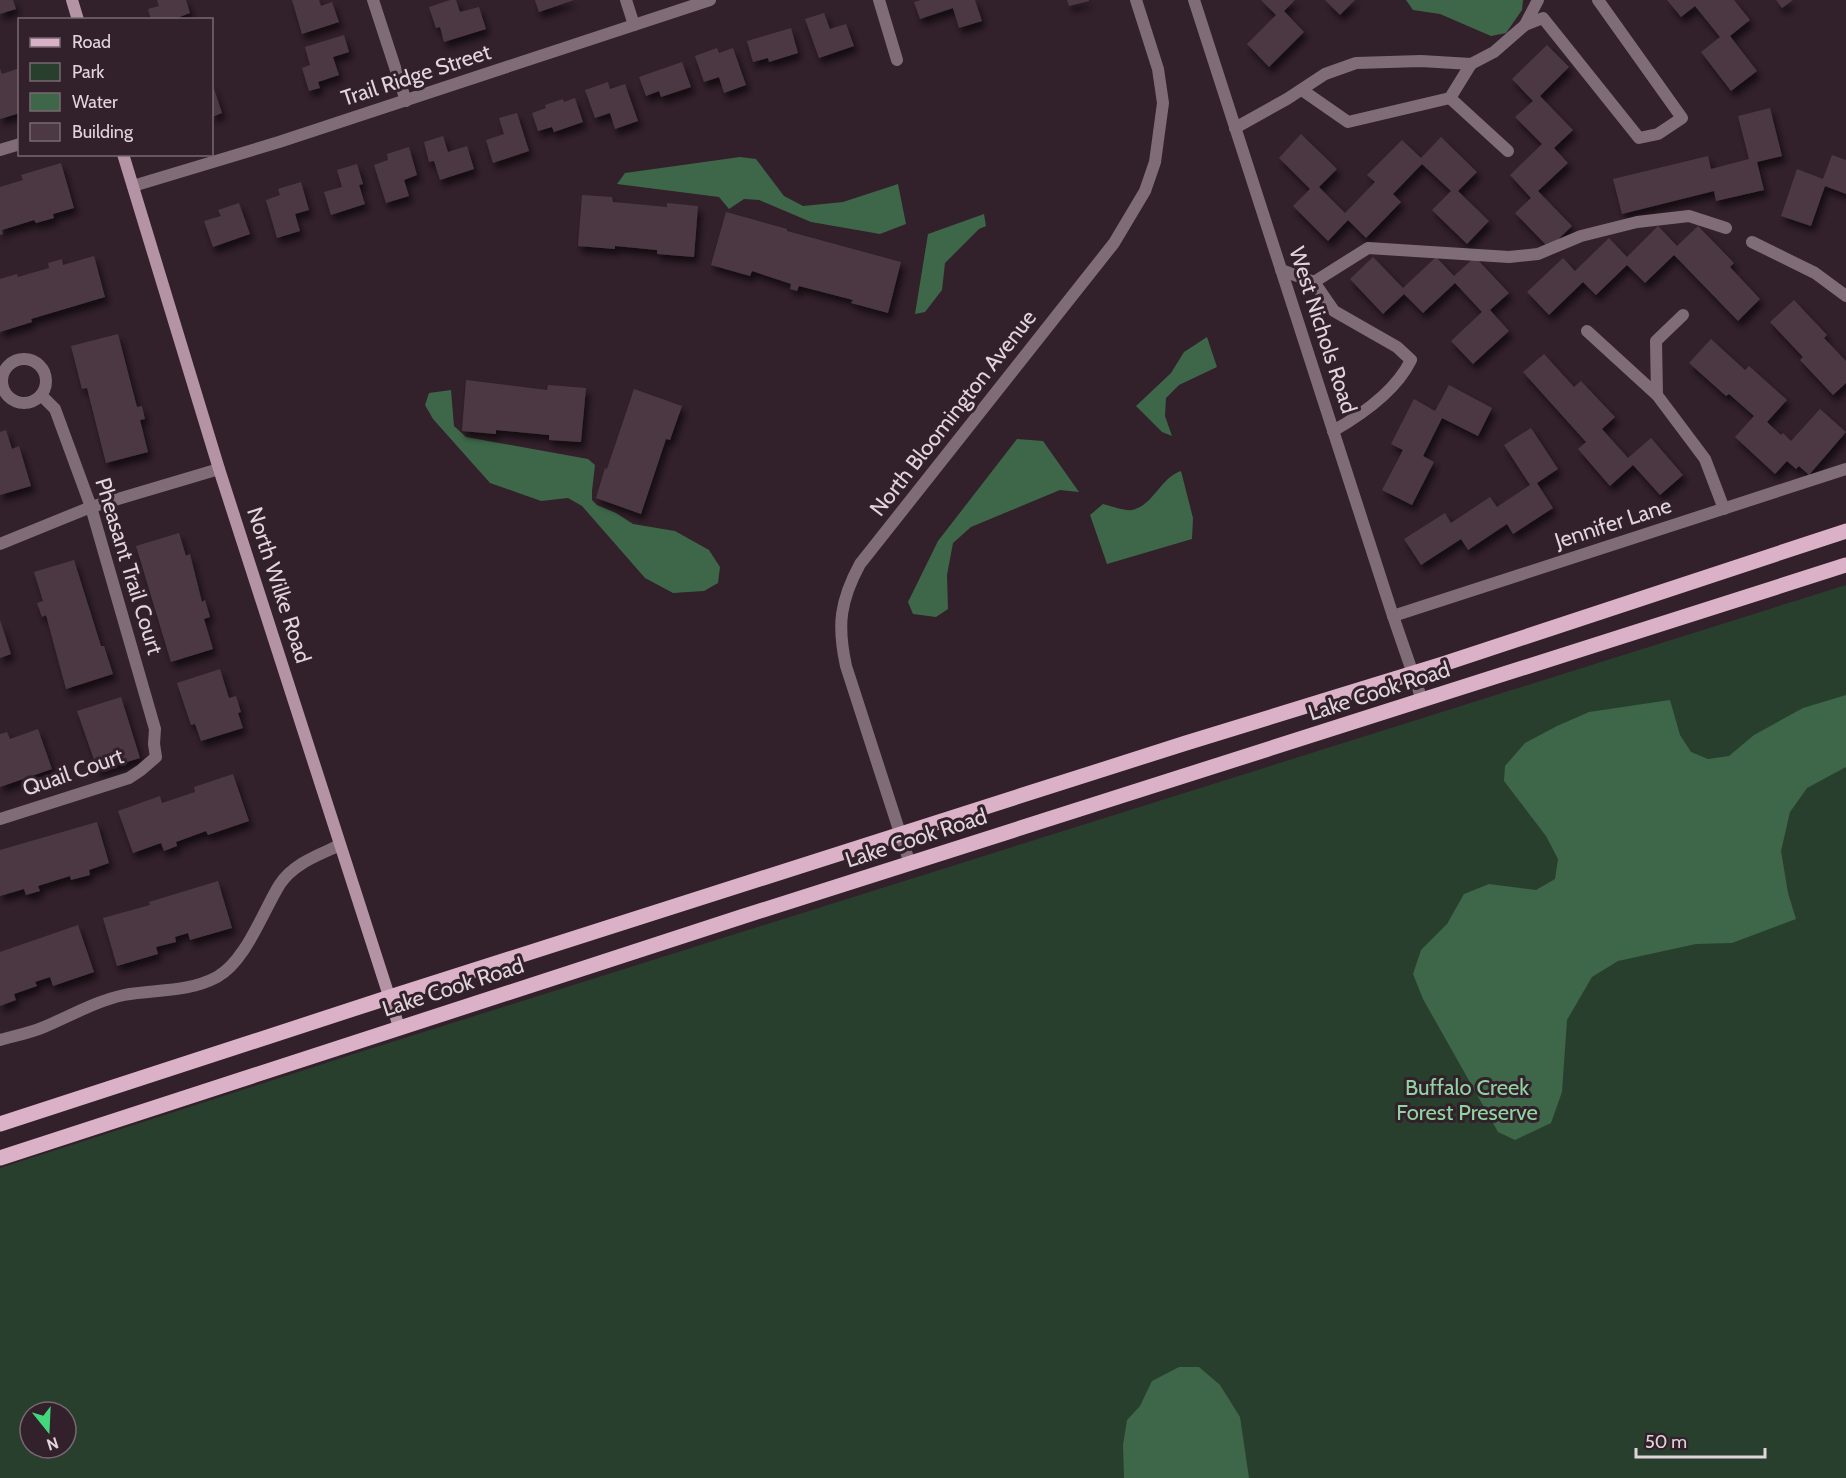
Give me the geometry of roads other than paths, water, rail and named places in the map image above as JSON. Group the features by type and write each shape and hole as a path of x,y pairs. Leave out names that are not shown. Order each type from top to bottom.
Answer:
{"main road":[{"name":"Lake Cook Road","path":"0,1124 390,997 1413,673 1846,531"},
{"name":"Lake Cook Road","path":"0,1158 399,1027 1846,565"}],"street":[{"path":"72,0 77,18"},
{"path":"373,0 406,101"},
{"path":"626,0 634,25"},
{"name":"Trail Ridge Street","path":"133,186 279,142 710,0"},
{"path":"879,0 897,60"},
{"name":"North Bloomington Avenue","path":"910,864 846,666 840,638 843,604 850,582 860,564 1114,243 1145,191 1155,162 1163,102 1158,69 1136,0"},
{"name":"West Nichols Road","path":"1194,0 1422,700"},
{"path":"1525,25 1538,0"},
{"path":"1302,90 1348,122 1450,98 1471,64 1494,52 1525,25 1543,18 1639,138 1658,134 1682,118 1598,0"},
{"path":"1235,128 1302,90 1325,74 1356,63 1421,61 1471,64"},
{"path":"1450,98 1508,151"},
{"path":"0,150 18,145"},
{"name":"North Wilke Road","path":"124,156 219,469 399,1027"},
{"path":"1314,282 1368,248 1509,257 1538,254 1581,236 1638,222 1689,216 1726,228"},
{"path":"1752,242 1815,273 1846,296"},
{"path":"1281,270 1314,282 1334,311 1397,347 1411,360 1404,375 1361,414 1334,431"},
{"path":"1657,395 1656,341 1683,315"},
{"path":"1587,331 1657,395 1705,459 1724,509"},
{"name":"Pheasant Trail Court","path":"41,395 55,409 92,507 155,729 156,757"},
{"path":"0,544 92,507 219,469"},
{"name":"Jennifer Lane","path":"1393,616 1846,469"},
{"name":"Quail Court","path":"0,819 129,777 156,757"},
{"path":"0,1040 41,1028 86,1008 124,995 180,990 218,977 239,956 257,928 281,882 301,863 340,845"}],"water":[{"path":"1406,0 1523,0 1522,10 1506,33 1491,36 1440,14 1413,10"},
{"path":"740,157 756,159 784,196 803,206 843,202 898,184 906,224 880,234 811,222 759,200 744,199 729,209 719,197 617,184 625,173"},
{"path":"984,214 986,226 979,229 945,263 942,290 925,312 915,314 928,234"},
{"path":"1207,337 1217,367 1179,385 1166,398 1165,416 1172,436 1162,432 1136,406 1171,373 1184,352"},
{"path":"451,390 454,426 466,437 588,459 595,465 592,500 597,505 633,524 675,531 709,550 720,567 718,583 704,591 673,593 645,578 582,506 568,498 541,501 490,483 433,419 425,405 429,393"},
{"path":"1017,439 1043,441 1079,492 1060,490 971,527 953,543 947,575 948,609 936,617 913,614 908,602 938,541"},
{"path":"1181,471 1193,518 1192,539 1107,564 1090,515 1103,504 1129,510 1140,507 1168,479"},
{"path":"1846,695 1846,767 1807,788 1790,812 1781,851 1788,893 1796,919 1732,943 1696,944 1618,961 1592,977 1567,1020 1562,1092 1551,1123 1515,1140 1498,1132 1423,999 1413,974 1421,950 1447,924 1464,894 1489,884 1536,890 1555,879 1558,859 1546,836 1504,781 1505,766 1525,743 1589,712 1670,700 1680,735 1691,752 1708,759 1729,756 1754,735 1803,708"},
{"path":"1179,1367 1199,1367 1220,1385 1240,1417 1249,1478 1124,1478 1123,1445 1127,1420 1140,1406 1152,1381"}],"park label":[{"name":"Buffalo Creek Forest Preserve","path":"1467,1100"}]}
